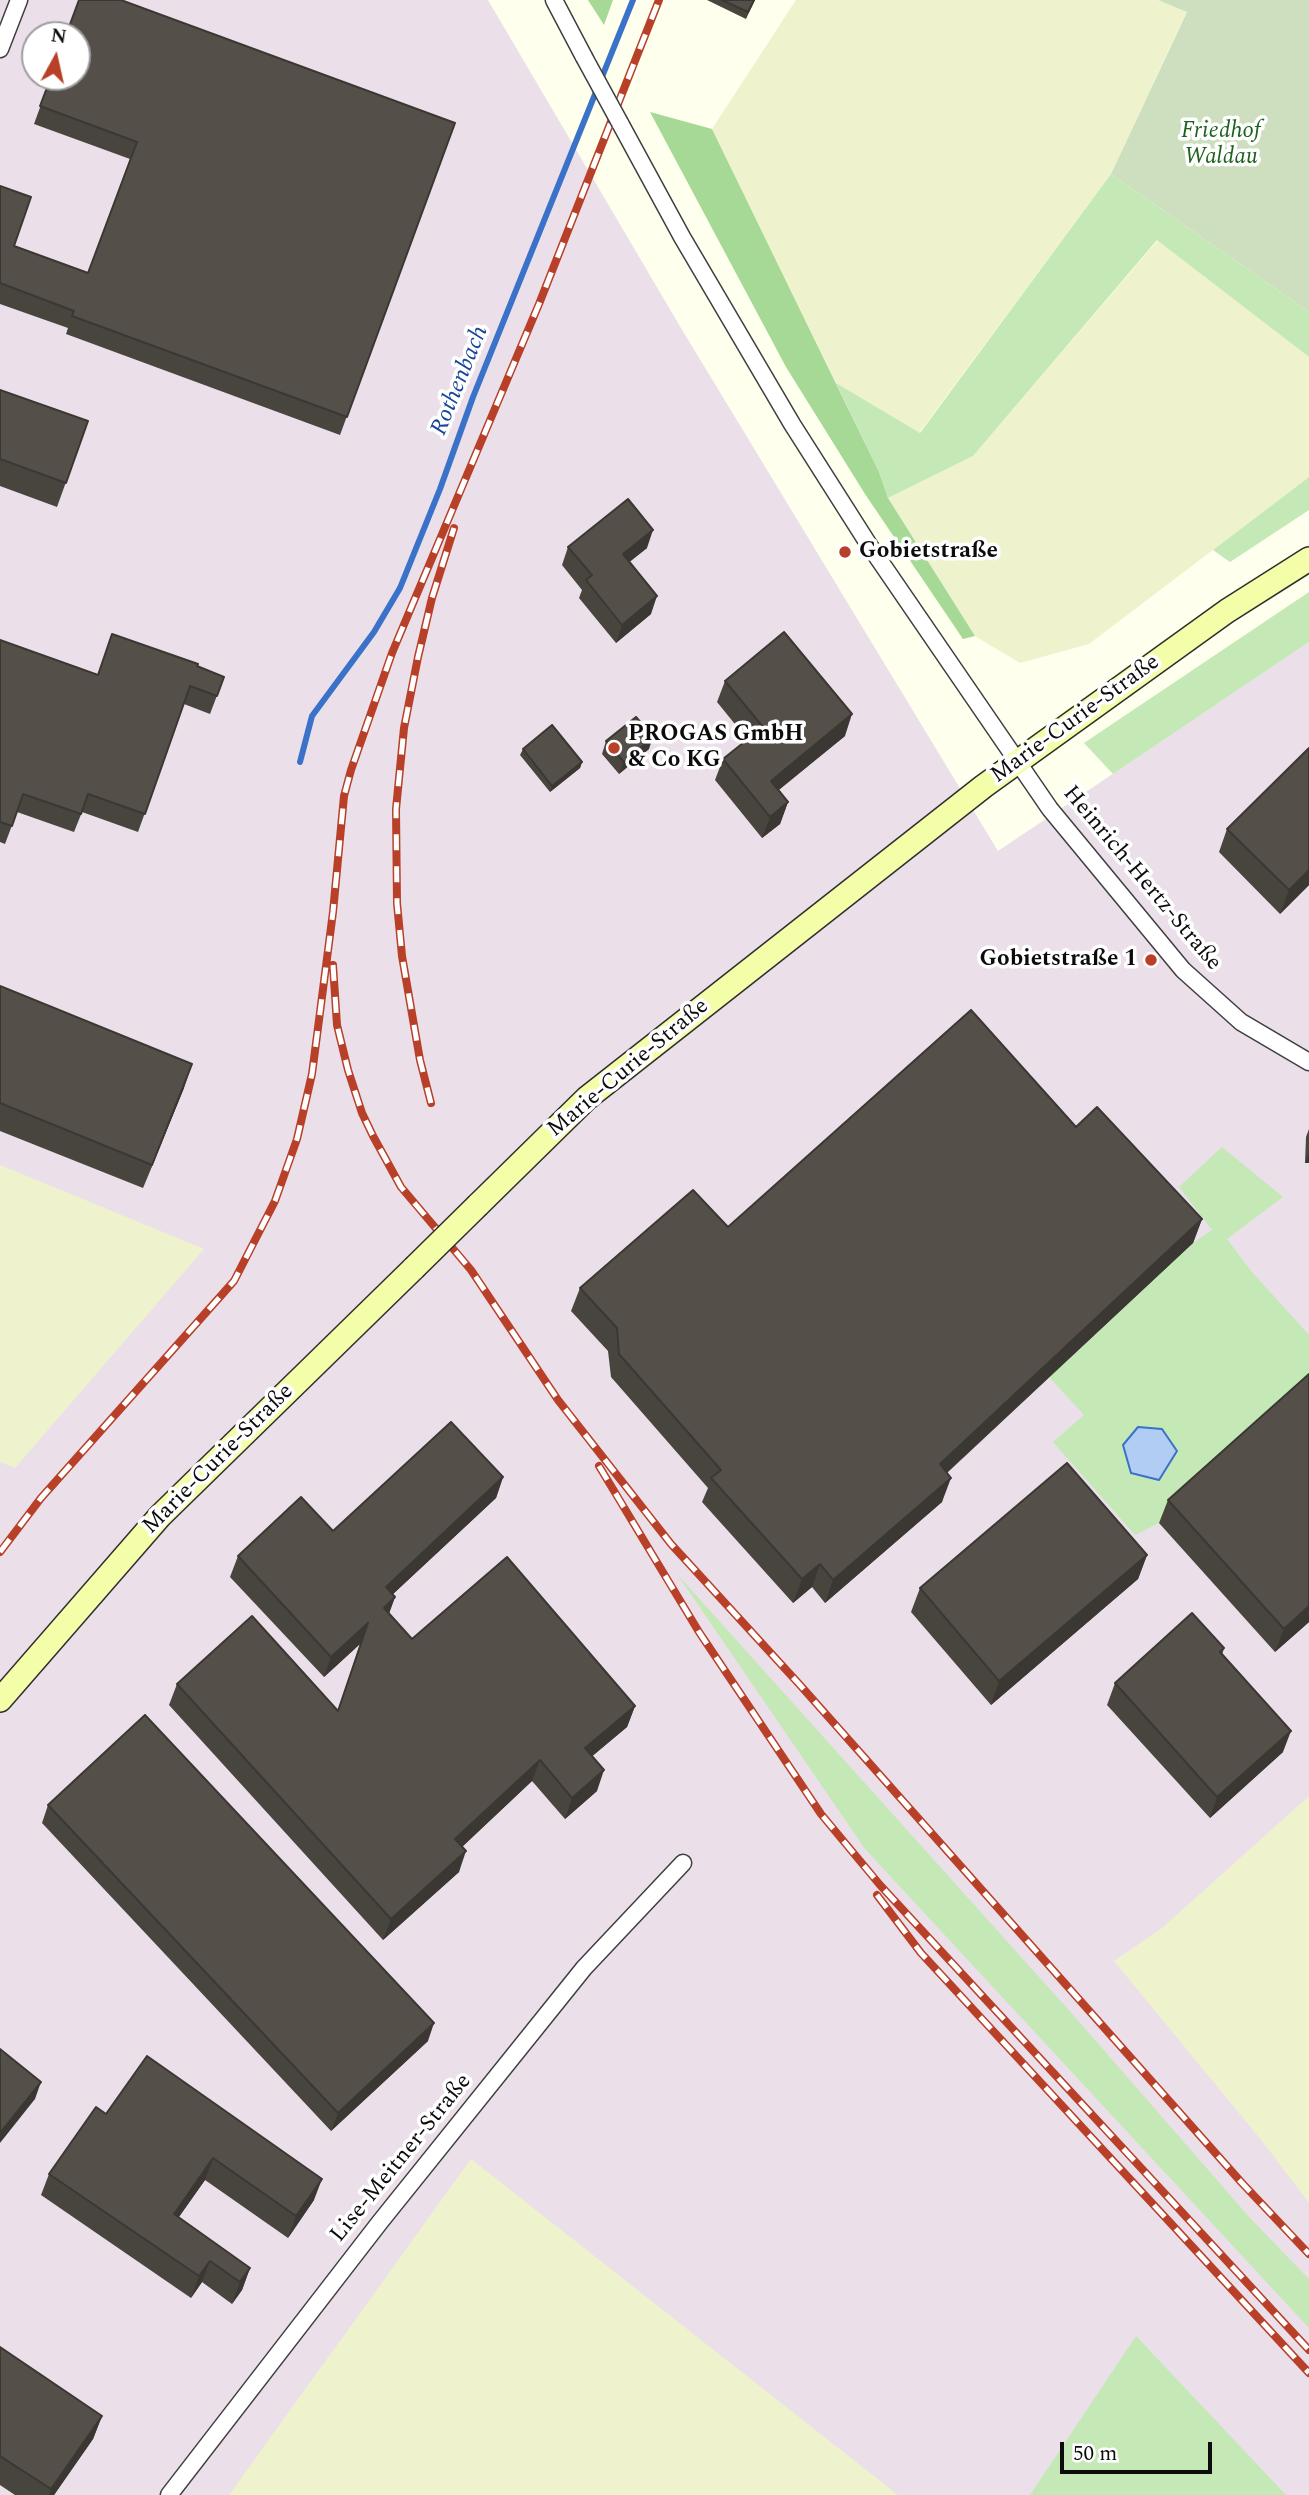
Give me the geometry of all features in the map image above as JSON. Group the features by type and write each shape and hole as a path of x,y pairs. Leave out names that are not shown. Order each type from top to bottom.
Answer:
{"main road":[{"name":"Marie-Curie-Straße","path":"0,1700 159,1516 587,1098 984,786 1227,611 1309,559"}],"street":[{"path":"0,49 19,0"},
{"path":"554,0 682,237 792,424 869,545 1018,761"},
{"name":"Heinrich-Hertz-Straße","path":"1018,761 1050,809 1183,970 1241,1022 1309,1062"},
{"name":"Lise-Meitner-Straße","path":"169,2495 356,2253 584,1968 683,1863"}],"shaded area":[{"path":"0,0 488,0 678,323 998,851 1309,642 1309,2495 0,2495"}],"green space":[{"path":"588,0 613,0 604,25"},
{"path":"796,0 1158,0 1187,11 1111,174 919,433 836,383 712,129"},
{"name":"Friedhof Waldau","path":"1158,0 1309,0 1309,312 1111,174 1187,12"},
{"path":"650,112 712,129 879,472 888,498 975,636 963,639 865,494 786,367"},
{"path":"1111,174 1309,312 1309,357 1157,240 973,456 888,498 879,472 836,383 920,433"},
{"path":"1158,240 1309,357 1309,477 1089,644 1020,663 975,636 888,498 973,456"},
{"path":"1309,477 1309,510 1230,562 1213,550"},
{"path":"1309,592 1309,642 1113,774 1084,743"},
{"path":"1222,1147 1283,1197 1227,1239 1251,1271 1309,1335 1309,1390 1159,1523 1135,1535 1053,1442 1084,1415 1049,1377 1193,1243 1212,1230 1179,1187"},
{"path":"0,1165 204,1249 15,1468 0,1462"},
{"path":"677,1574 1075,2017 1250,2218 1309,2279 1309,2328 865,1849"},
{"path":"1309,1796 1309,2203 1262,2141 1114,1961 1162,1928"},
{"path":"471,2159 898,2495 229,2495"},
{"path":"1136,2336 1286,2495 1030,2495"}],"water":[{"path":"1138,1427 1162,1429 1177,1451 1159,1480 1131,1473 1123,1445"}],"building":[{"path":"79,0 121,0 455,123 347,417 72,316 74,311 0,283 0,186 31,197 14,246 88,273 137,142 40,106 46,91 91,91 91,21 71,21"},
{"path":"722,0 754,0 748,12"},
{"path":"0,390 88,421 66,483 0,459"},
{"path":"628,499 653,530 623,554 657,596 622,625 586,580 592,575 568,547"},
{"path":"784,632 852,714 771,781 788,802 770,817 723,759 763,727 725,681"},
{"path":"112,634 198,664 197,666 224,677 217,696 190,686 145,814 88,794 81,814 23,794 12,826 0,822 0,640 98,675"},
{"path":"636,717 653,737 624,762 606,741"},
{"path":"552,725 582,762 552,786 523,749"},
{"path":"1309,748 1309,870 1289,890 1227,829"},
{"path":"0,986 192,1064 152,1165 0,1103"},
{"path":"971,1010 1076,1127 1097,1107 1202,1219 940,1464 951,1478 833,1580 820,1564 802,1579 711,1478 721,1470 619,1354 617,1328 580,1288 693,1190 728,1227"},
{"path":"1309,1374 1309,1606 1284,1629 1168,1500"},
{"path":"451,1422 503,1477 386,1587 395,1597 384,1608 412,1639 507,1557 635,1706 585,1748 604,1770 572,1798 540,1760 455,1839 466,1851 391,1919 177,1684 252,1616 338,1711 368,1623 331,1657 238,1556 301,1497 333,1531"},
{"path":"1067,1463 1147,1555 999,1681 920,1588"},
{"path":"1192,1613 1224,1648 1220,1652 1291,1731 1217,1797 1115,1683"},
{"path":"145,1715 434,2023 338,2113 48,1805"},
{"path":"0,2049 41,2082 0,2133"},
{"path":"147,2056 322,2179 296,2216 213,2158 174,2214 250,2268 240,2282 210,2261 199,2276 49,2174 96,2107 106,2114"},
{"path":"0,2347 102,2416 51,2489 0,2456"}],"waterway":[{"name":"Rothenbach","path":"300,762 312,716 374,632 400,588 473,397 633,0"}],"railway":[{"path":"0,1552 41,1498 234,1281 275,1201 297,1139 312,1074 333,912 344,796 351,770 392,653 539,304 659,0"},
{"path":"431,1103 420,1060 402,956 397,903 396,809 404,728 418,657 432,598 454,528"},
{"path":"333,965 337,1025 348,1070 362,1113 373,1136 401,1187 471,1270 558,1400 671,1544 800,1685 1242,2183 1309,2254"},
{"path":"599,1466 699,1632 821,1814 880,1885 1309,2350"},
{"path":"877,1895 921,1953 1309,2373"}],"place":[{"name":"Gobietstraße","path":"845,552"},
{"name":"PROGAS GmbH & Co KG","path":"614,748"},
{"name":"Gobietstraße 1","path":"1151,960"}]}
